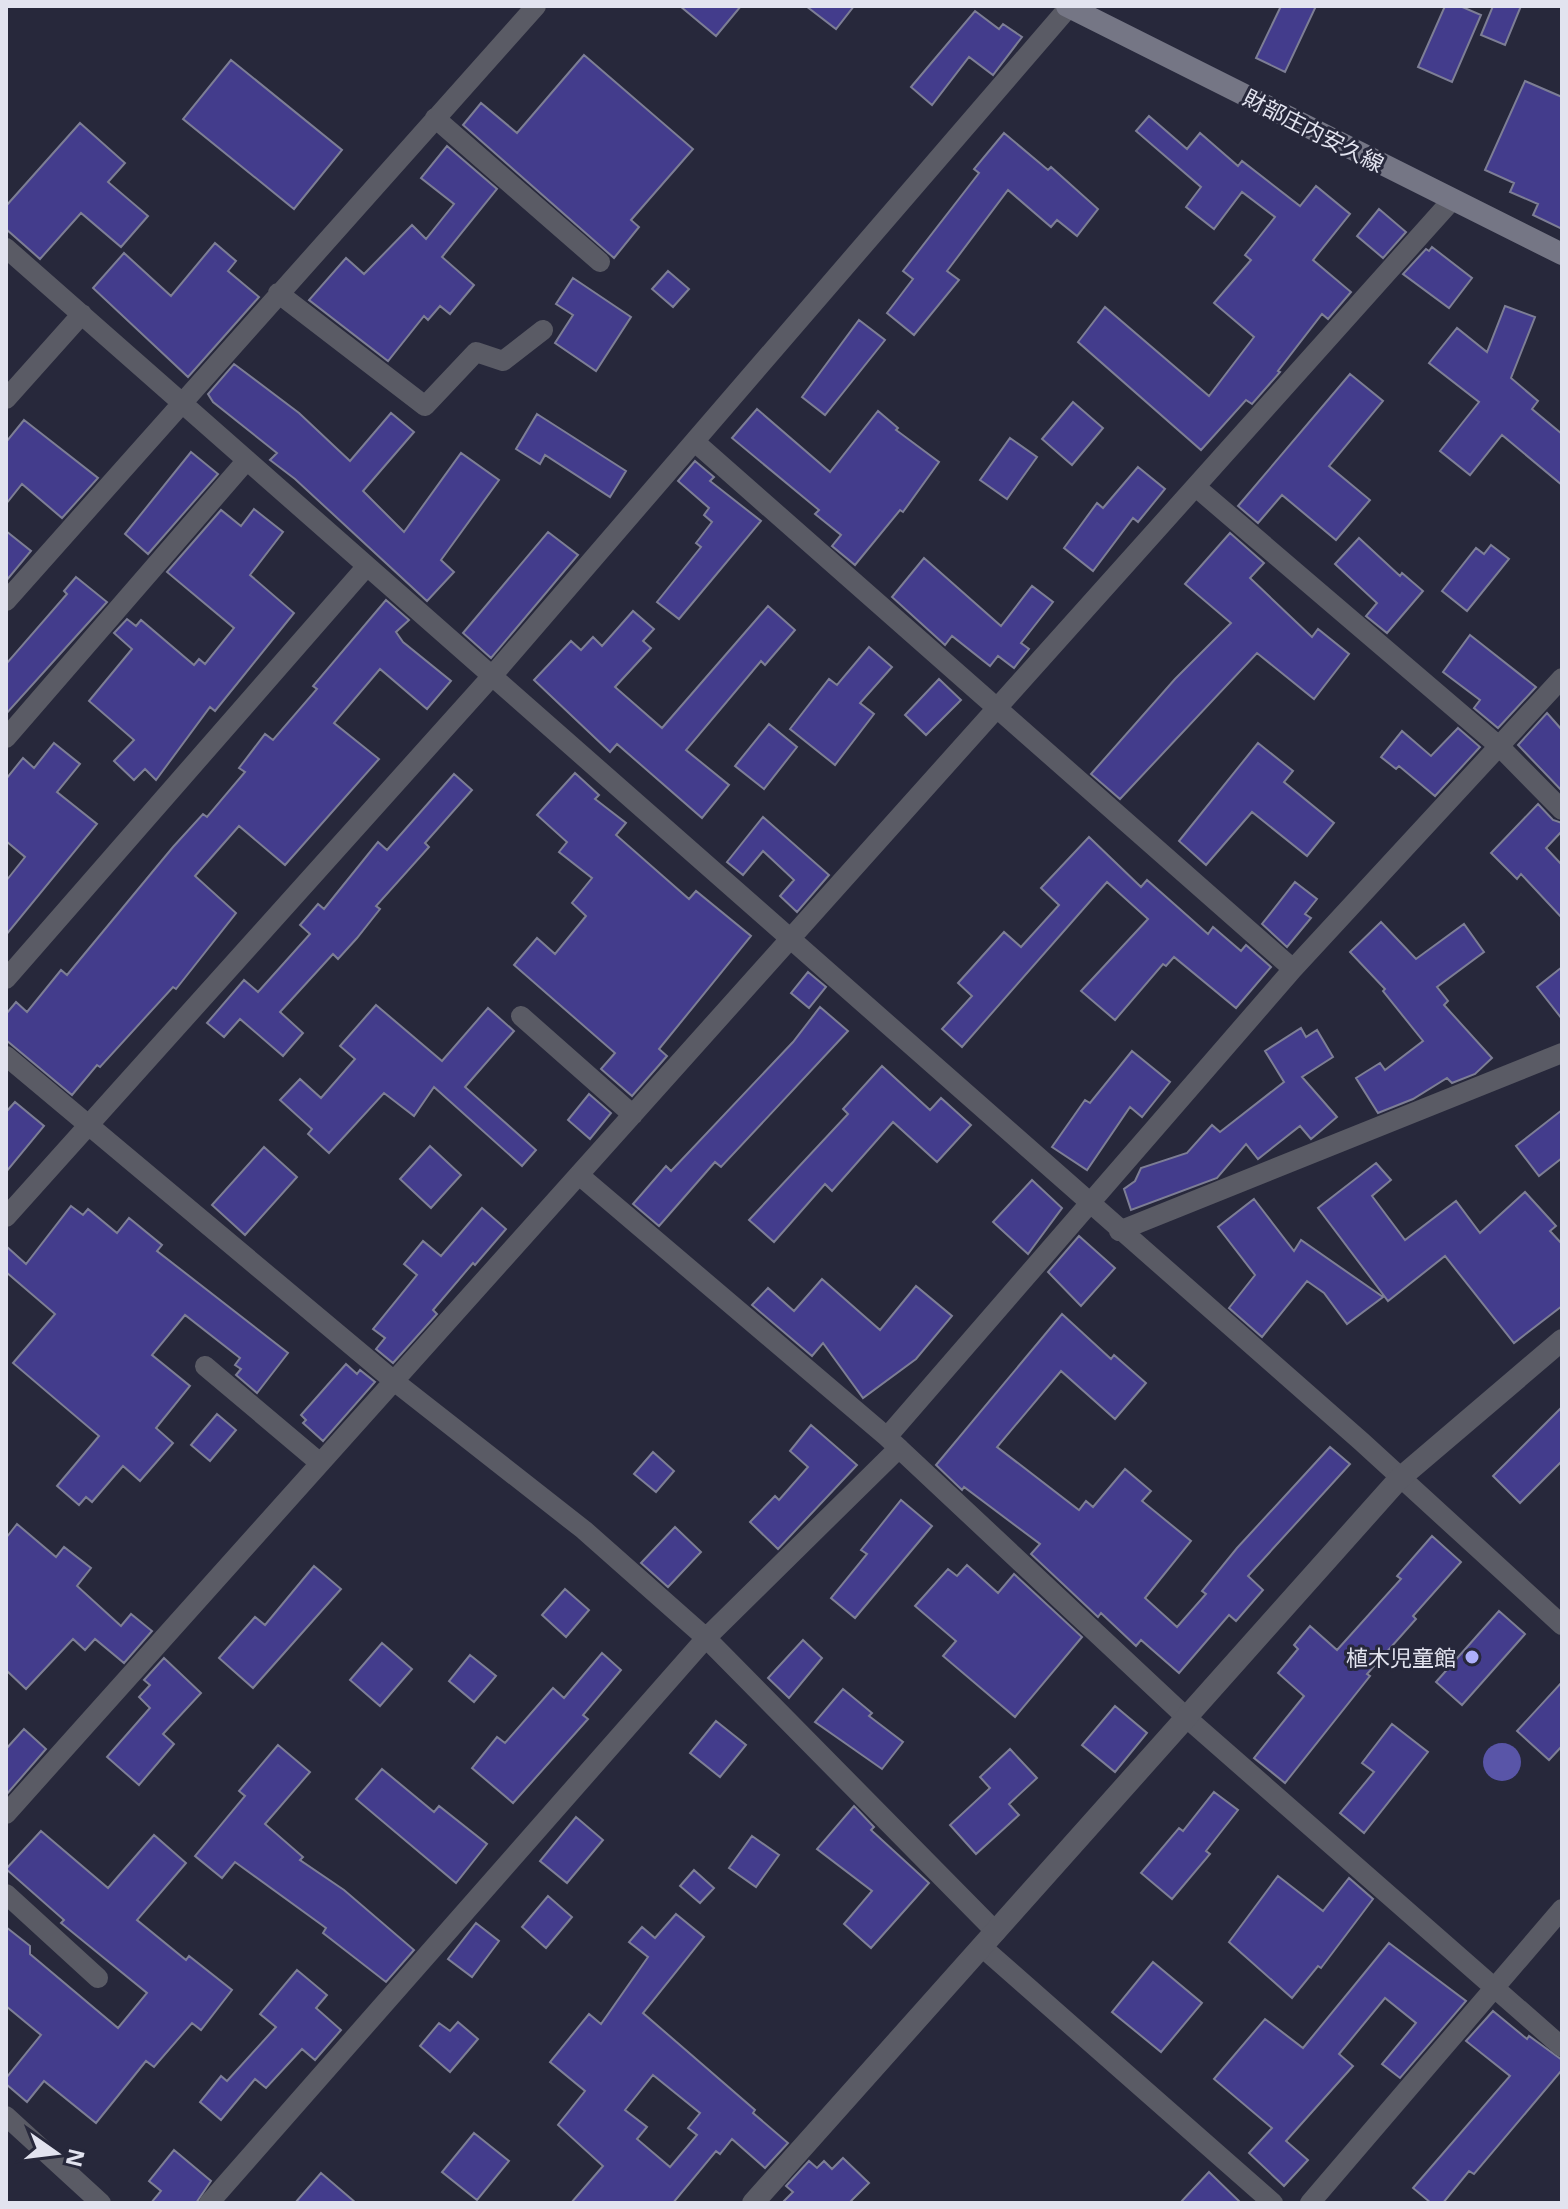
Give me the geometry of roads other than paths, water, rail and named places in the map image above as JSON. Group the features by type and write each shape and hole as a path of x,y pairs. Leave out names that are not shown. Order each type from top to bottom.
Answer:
{"main road":[{"name":"財部庄内安久線","path":"1068,7 1562,254"}],"street":[{"path":"6,601 536,6"},
{"path":"6,1217 492,676 1068,7"},
{"path":"435,118 600,262"},
{"path":"6,1814 1453,199"},
{"path":"6,248 1362,1442 1562,1625"},
{"path":"278,293 425,406 476,352 503,361 543,330"},
{"path":"6,399 82,314"},
{"path":"695,442 1293,969"},
{"path":"6,738 247,460"},
{"path":"1196,487 1500,747 1562,810"},
{"path":"6,979 367,566"},
{"path":"209,2203 706,1638 893,1442 1087,1203 1293,969 1562,678"},
{"path":"521,1016 633,1115"},
{"path":"1119,1231 1562,1053"},
{"path":"6,1056 394,1381 584,1530 706,1638 989,1940 1273,2203"},
{"path":"579,1175 893,1442 1188,1719 1562,2047"},
{"path":"753,2203 1399,1479 1562,1340"},
{"path":"205,1366 320,1463"},
{"path":"6,1894 98,1978"},
{"path":"1310,2203 1562,1909"},
{"path":"6,2116 101,2203"}],"place":[{"name":"植木児童館","path":"1472,1657"}]}
